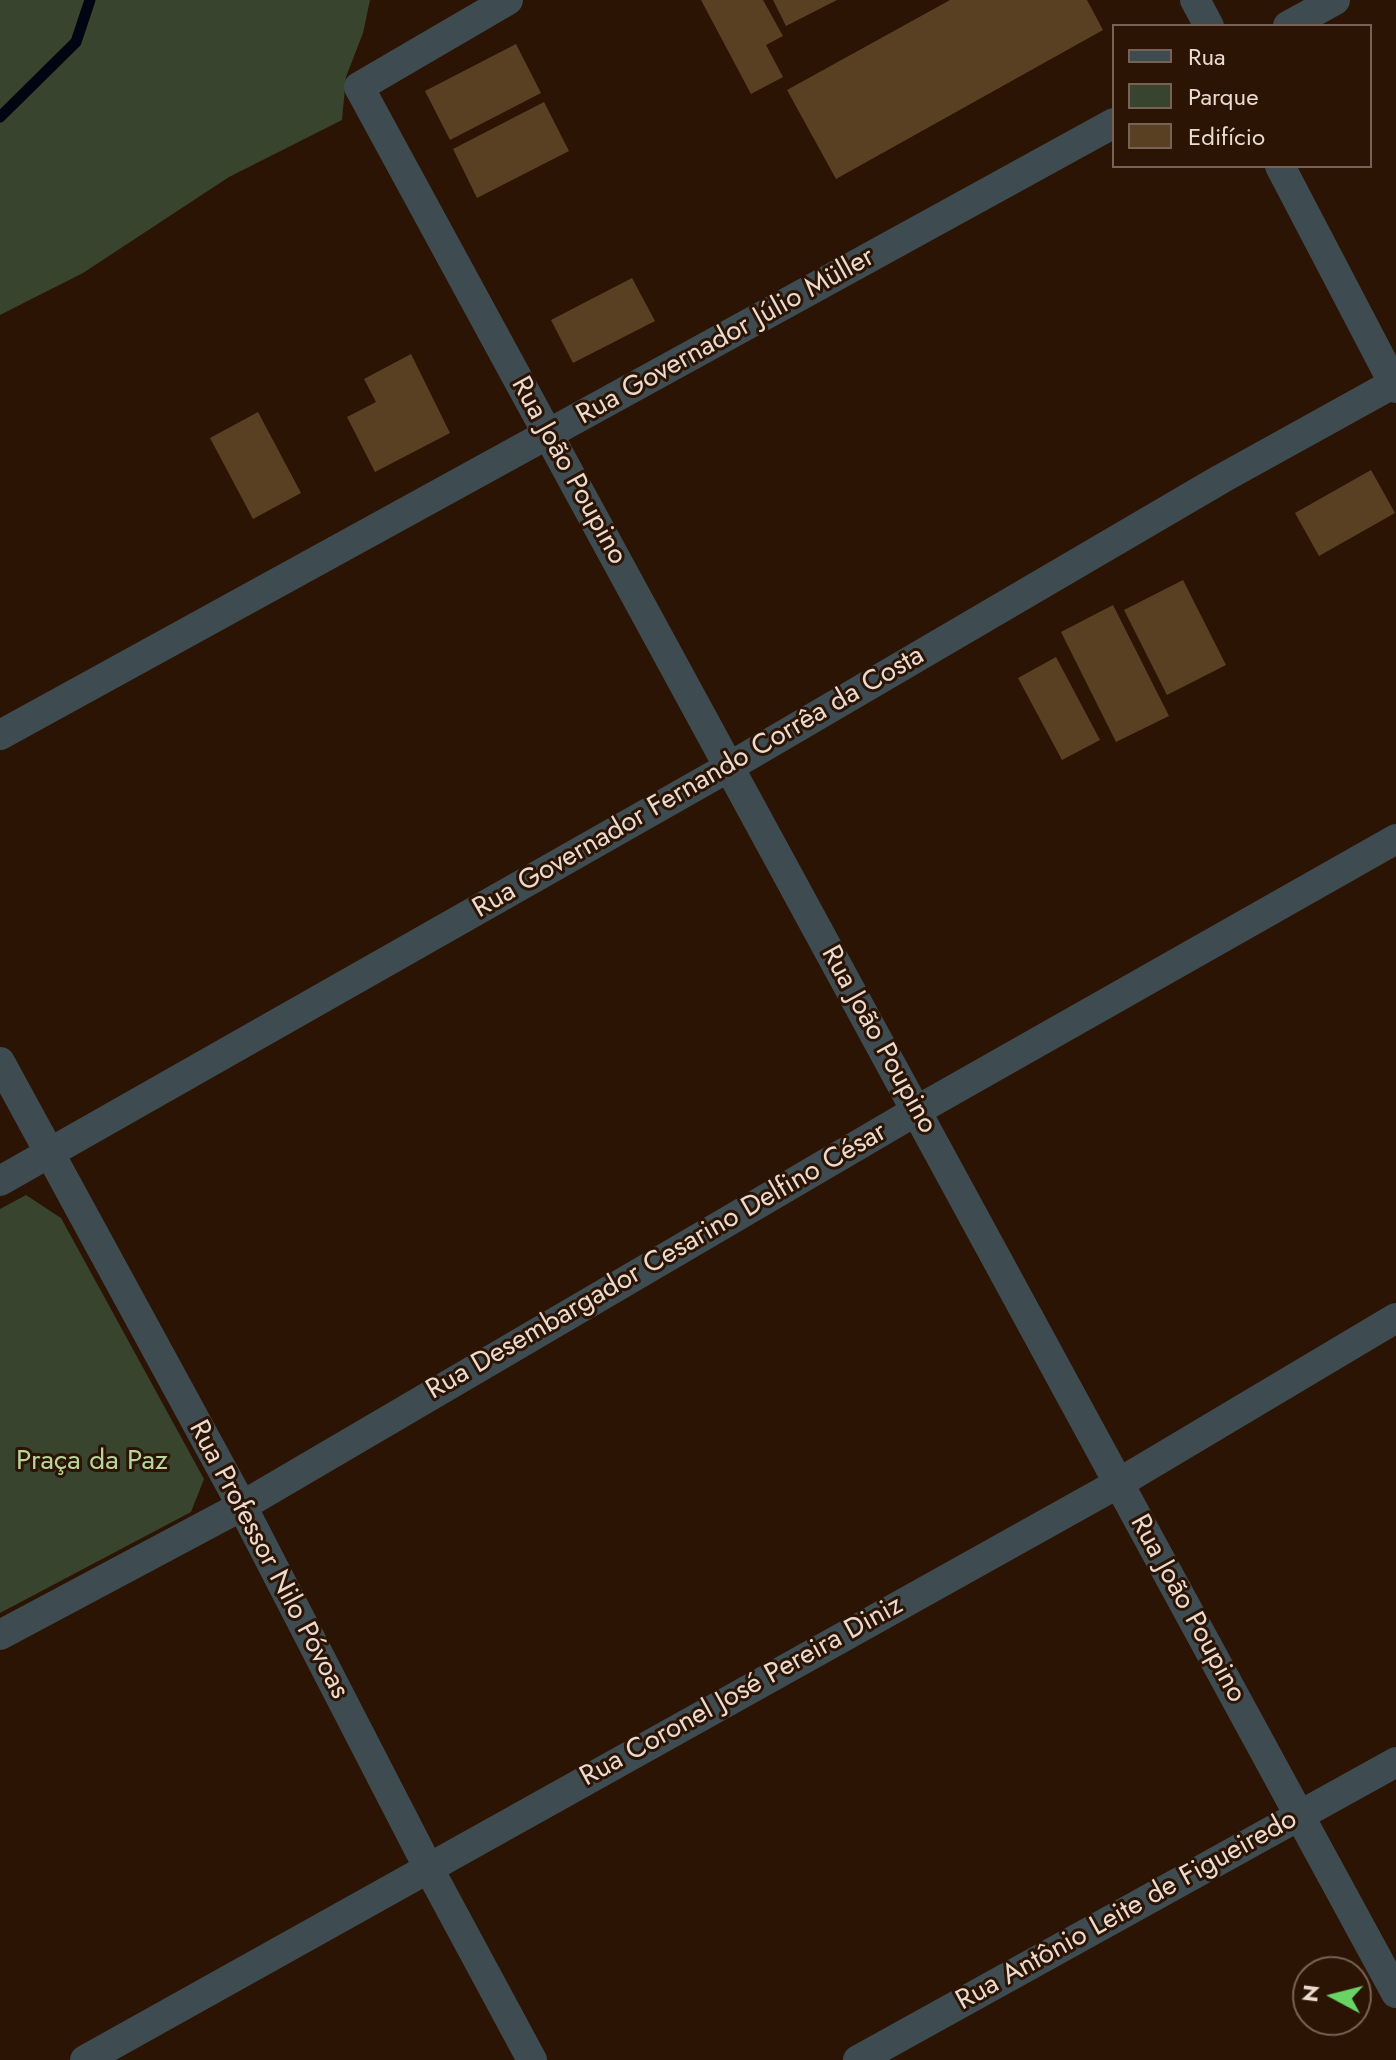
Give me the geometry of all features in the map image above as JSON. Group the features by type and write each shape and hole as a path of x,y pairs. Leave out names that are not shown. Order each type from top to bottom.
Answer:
{"street":[{"name":"Rua João Poupino","path":"508,0 359,87 1396,1993"},
{"path":"1195,0 1208,24"},
{"path":"1292,24 1335,0"},
{"name":"Rua Governador Júlio Müller","path":"0,735 1112,124"},
{"path":"1281,168 1395,384"},
{"name":"Rua Governador Fernando Corrêa da Costa","path":"0,1181 729,767 1221,479 1395,384"},
{"name":"Rua Desembargador Cesarino Delfino César","path":"0,1635 242,1506 916,1111 1396,839"},
{"name":"Rua Professor Nilo Póvoas","path":"0,1062 242,1506 428,1867 532,2060"},
{"name":"Rua Coronel José Pereira Diniz","path":"85,2060 1119,1483 1396,1318"},
{"name":"Rua Antônio Leite de Figueiredo","path":"858,2060 1396,1762"}],"green space":[{"path":"0,0 370,0 363,33 346,77 342,120 229,177 83,273 0,315"},
{"name":"Praça da Paz","path":"26,1195 61,1218 204,1479 191,1512 0,1613 0,1209"}],"building":[{"path":"701,0 763,0 783,36 766,45 783,77 751,94"},
{"path":"773,0 837,0 786,26"},
{"path":"950,0 1087,0 1103,30 836,179 787,90"},
{"path":"516,44 541,93 450,140 425,91"},
{"path":"544,102 569,151 477,198 453,149"},
{"path":"632,278 655,321 573,363 551,320"},
{"path":"411,354 450,433 375,472 347,417 376,402 364,379"},
{"path":"258,412 301,493 253,519 210,438"},
{"path":"1371,470 1395,513 1319,556 1295,513"},
{"path":"1183,580 1226,665 1167,695 1124,610"},
{"path":"1113,605 1169,716 1116,742 1061,632"},
{"path":"1056,657 1100,740 1062,760 1018,678"}],"waterway":[{"path":"0,117 76,42 90,0"}]}
